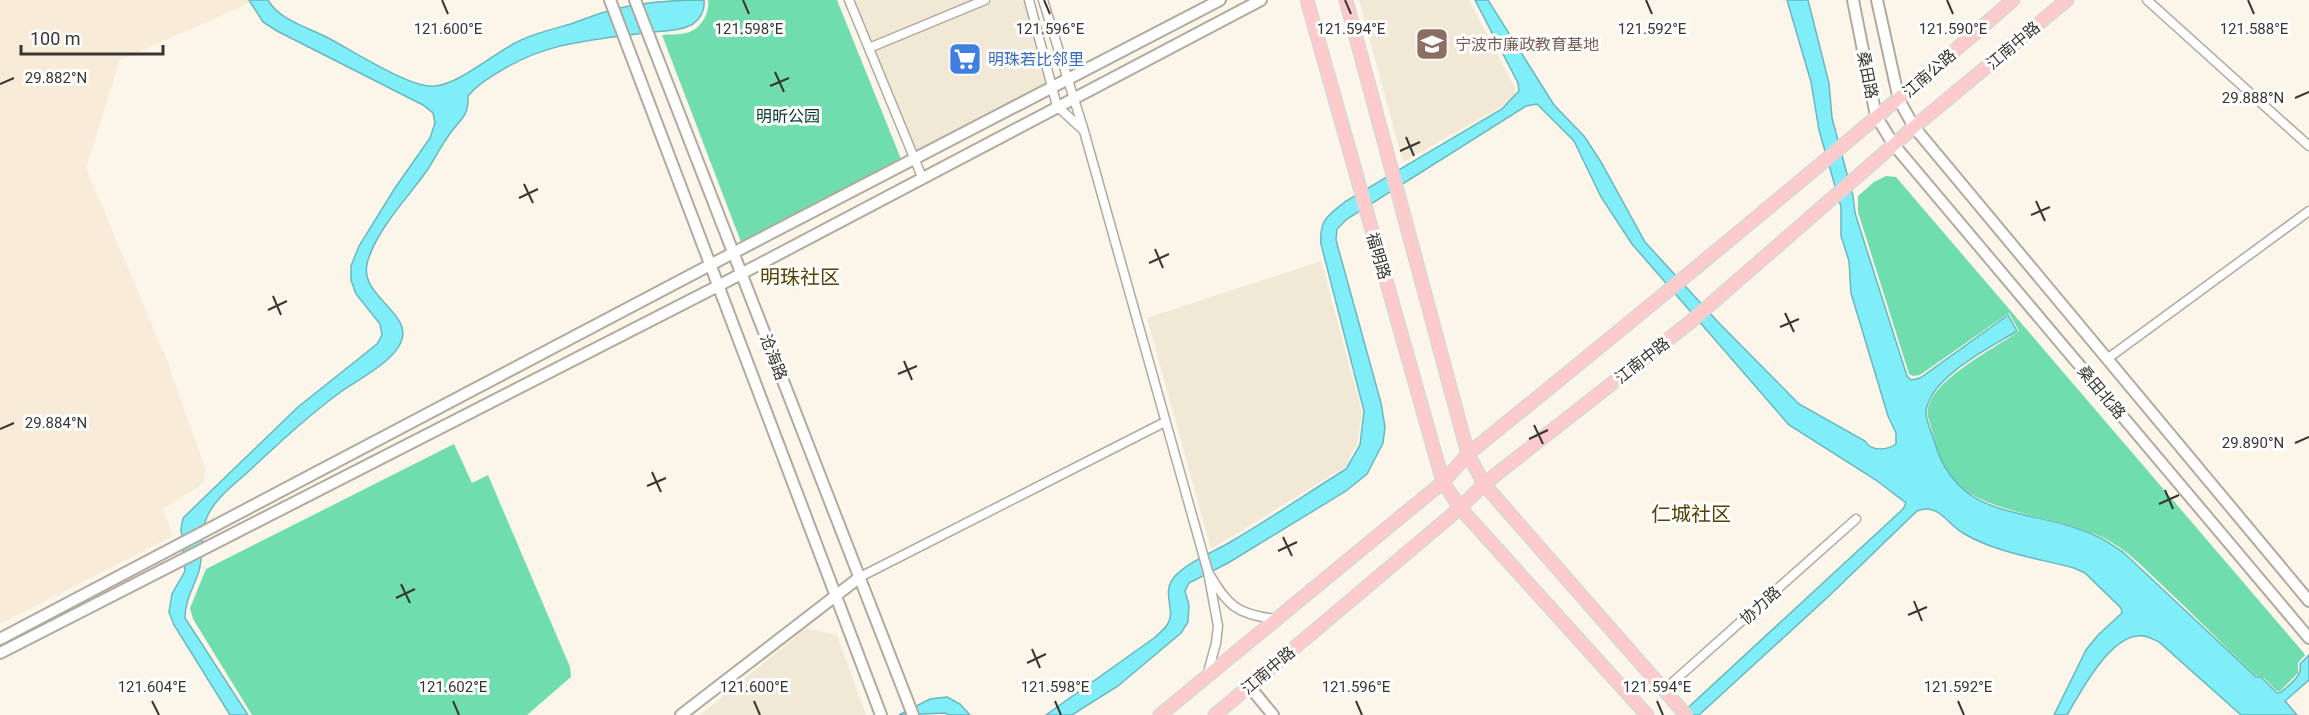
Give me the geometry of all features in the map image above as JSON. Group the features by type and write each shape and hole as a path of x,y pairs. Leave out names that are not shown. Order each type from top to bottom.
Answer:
{"main road":[{"path":"0,639 710,265 1220,0"},
{"path":"0,653 718,286 1261,0"},
{"name":"福明路","path":"1307,0 1443,482 1460,508 1644,714"},
{"name":"福明路","path":"1346,0 1468,454 1484,484 1682,710"},
{"name":"桑田路","path":"1853,0 1876,116 1894,145"},
{"name":"桑田路","path":"1877,0 1899,99 1914,127"},
{"name":"江南公路","path":"1843,144 1899,99 2013,0"},
{"name":"江南中路","path":"1215,715 1460,508 1484,484 1689,323 1914,127 2067,0"},
{"name":"沧海路","path":"636,2 913,715"},
{"name":"沧海路","path":"611,3 881,715"},
{"name":"桑田北路","path":"1914,127 2309,601"},
{"name":"江南中路","path":"1160,715 1443,482 1468,454 1664,296 1843,144"},
{"name":"桑田北路","path":"1894,145 2308,637"},
{"path":"681,715 860,577"},
{"path":"1249,686 1273,715"}],"street":[{"path":"849,0 922,177"},
{"path":"869,48 985,0"},
{"path":"1029,0 1057,106 1084,131"},
{"path":"1043,0 1084,131 1208,572 1218,626 1207,676"},
{"path":"2147,0 2309,146"},
{"path":"2107,359 2309,211"},
{"path":"860,577 1165,422"},
{"name":"协力路","path":"1664,690 1856,519"},
{"path":"1208,572 1222,595 1242,613 1277,619"}],"shaded area":[{"path":"0,0 256,0 120,60 86,168 168,363 205,468 204,483 163,509 173,536 0,624"},
{"path":"852,0 980,0 869,45"},
{"path":"993,0 1025,0 1047,85 916,156 873,51"},
{"name":"宁波市廉政教育基地","path":"1359,0 1469,0 1515,88 1515,99 1403,162"},
{"path":"1321,261 1362,412 1357,444 1345,467 1211,549 1147,318"},
{"path":"806,628 837,635 866,715 700,715"}],"green space":[{"name":"明昕公园","path":"708,0 837,0 901,159 741,242 662,35 683,34 696,29 706,16"},
{"path":"1886,176 1896,177 2303,652 2305,655 2298,663 2298,673 2280,691 2277,691 2264,678 2255,675 2145,569 2114,544 2073,526 2002,508 1962,488 1948,473 1938,453 1928,417 1929,404 1936,392 1948,380 2019,331 2009,313 1920,375 1909,374 1858,212 1858,196 1874,182"},
{"path":"454,444 472,483 488,475 570,667 571,677 527,715 252,715 193,619 190,608 206,569"}],"water":[{"path":"249,0 268,0 288,19 332,40 383,69 412,82 435,86 455,80 525,38 601,13 654,2 704,0 704,3 698,19 687,27 585,41 550,49 497,73 468,96 467,109 463,117 379,236 368,260 367,273 370,284 393,312 403,331 397,349 383,363 342,391 294,430 226,492 207,517 203,530 200,564 188,599 185,618 248,715 230,715 174,625 169,612 172,594 185,571 181,529 183,518 298,407 377,344 382,335 380,324 356,294 351,280 351,266 359,246 430,138 435,123 433,113 423,105 263,22"},
{"path":"1475,0 1488,0 1554,105 1584,136 1645,242 1718,322 1799,404 1865,441 1871,447 1884,449 1896,444 1896,433 1888,416 1851,293 1849,261 1841,236 1841,207 1819,130 1811,82 1787,0 1808,0 1829,83 1832,118 1853,196 1855,213 1907,376 1911,380 1920,378 2008,315 2017,331 1978,354 1951,374 1931,398 1926,417 1944,465 1957,483 1973,496 1991,505 2085,531 2123,552 2256,677 2261,677 2277,693 2295,680 2300,664 2309,655 2309,680 2285,701 2297,715 2241,715 2159,642 2140,636 2126,639 2106,657 2087,681 2067,715 2054,715 2086,650 2098,635 2122,613 2121,608 2085,573 2074,568 1989,546 1963,533 1937,512 1924,509 1917,511 1829,596 1699,715 1680,715 1903,509 1906,503 1876,480 1789,425 1632,244 1601,197 1574,141 1537,104 1526,106 1347,219 1337,229 1336,240 1381,403 1385,427 1383,443 1367,474 1346,491 1228,563 1189,583 1185,591 1189,605 1188,622 1181,633 1118,686 1072,715 1046,715 1164,629 1171,613 1169,587 1183,569 1247,532 1346,469 1360,445 1364,411 1321,244 1322,229 1326,218 1346,201 1502,109 1519,91 1518,83"},
{"path":"947,697 960,704 970,715 945,713 899,715 930,699"}],"place":[{"name":"宁波市廉政教育基地","path":"1432,44"},
{"name":"明珠若比邻里","path":"965,59"}],"district":[{"name":"明珠社区","path":"800,277"},
{"name":"仁城社区","path":"1691,514"}]}
